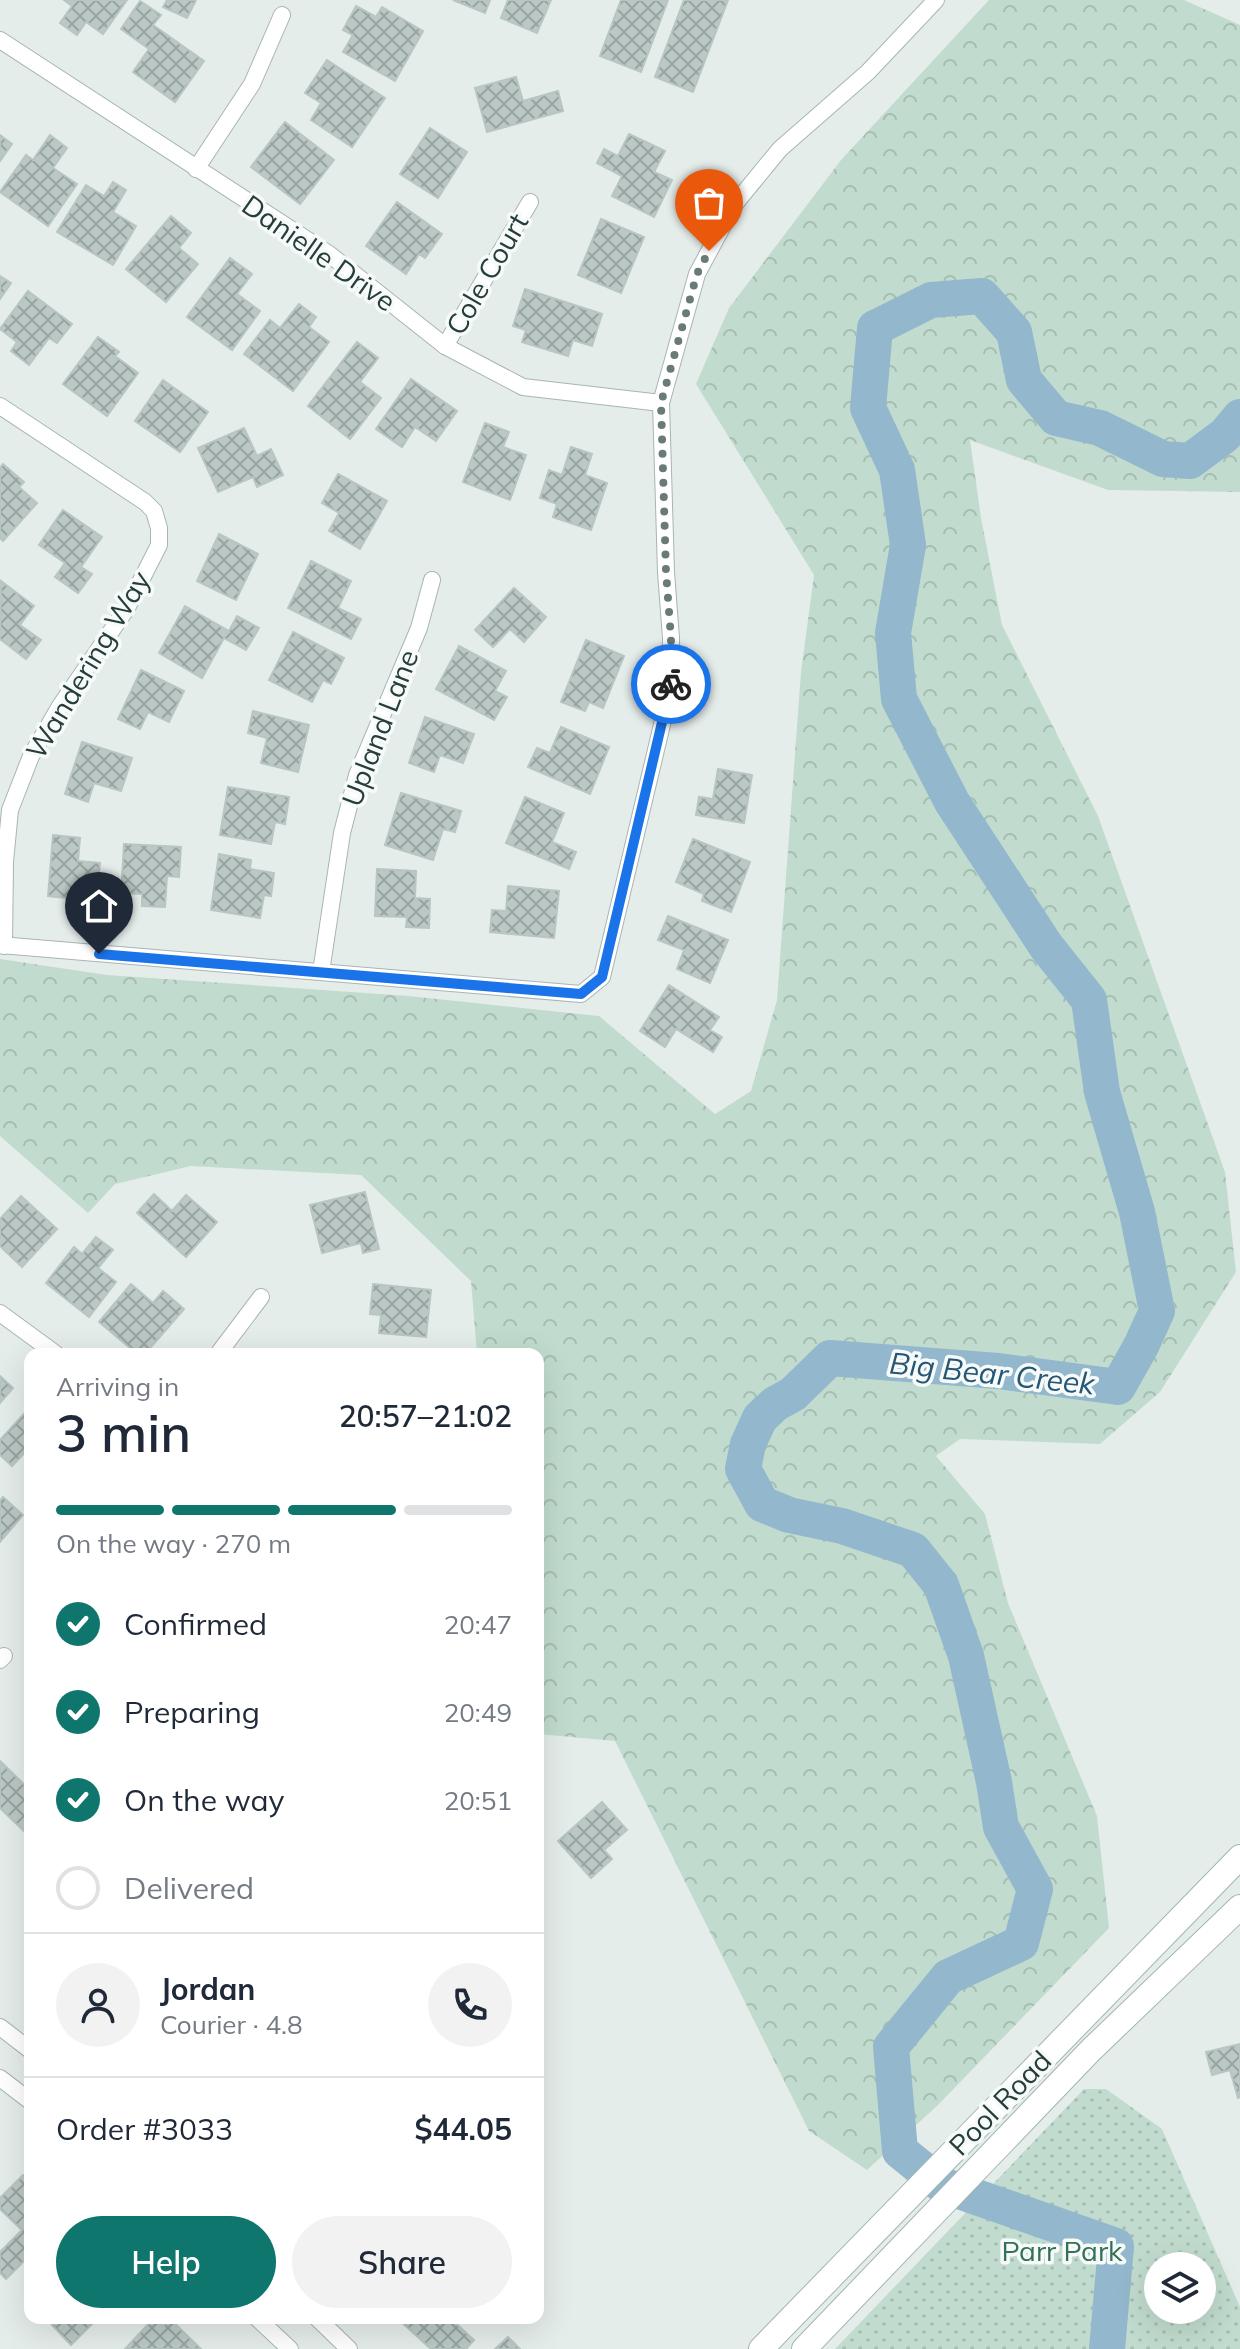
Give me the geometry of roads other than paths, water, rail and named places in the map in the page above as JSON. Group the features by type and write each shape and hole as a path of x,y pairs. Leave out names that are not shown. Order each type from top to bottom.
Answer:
{"main road":[{"name":"Pool Road","path":"761,2349 1240,1857"},
{"name":"Pool Road","path":"804,2349 1091,2050 1240,1907"}],"street":[{"path":"2,946 581,994 602,977 670,691 671,638 661,403 697,274 734,205 780,149 868,72 936,0"},
{"path":"196,169 252,84 282,15"},
{"name":"Danielle Drive","path":"0,40 329,254 445,346 523,387 661,403"},
{"name":"Cole Court","path":"445,346 530,202"},
{"name":"Wandering Way","path":"0,406 145,502 154,511 159,528 159,545 127,608 60,706 31,756 10,810 2,946"},
{"name":"Upland Lane","path":"321,972 342,833 357,775 419,628 432,580"},
{"path":"223,1348 261,1297"},
{"path":"0,1313 48,1348"},
{"path":"0,2027 24,2045"},
{"path":"0,2078 24,2096"},
{"path":"263,2324 290,2349"},
{"path":"323,2324 349,2349"}],"waterway":[{"name":"Big Bear Creek","path":"1107,2349 1116,2246 942,2185 900,2151 891,2047 948,1977 1021,1943 1035,1889 1001,1827 966,1656 941,1585 913,1550 842,1526 789,1515 762,1504 743,1469 748,1444 760,1418 775,1404 793,1394 830,1358 998,1371 1118,1387 1157,1311 1137,1212 1102,1092 1089,1000 1046,946 952,802 899,699 893,633 908,545 897,470 868,408 875,328 931,300 982,296 1014,332 1024,380 1056,418 1100,428 1163,459 1190,461 1225,435 1240,417"}],"park label":[{"name":"Parr Park","path":"1062,2251"}]}
